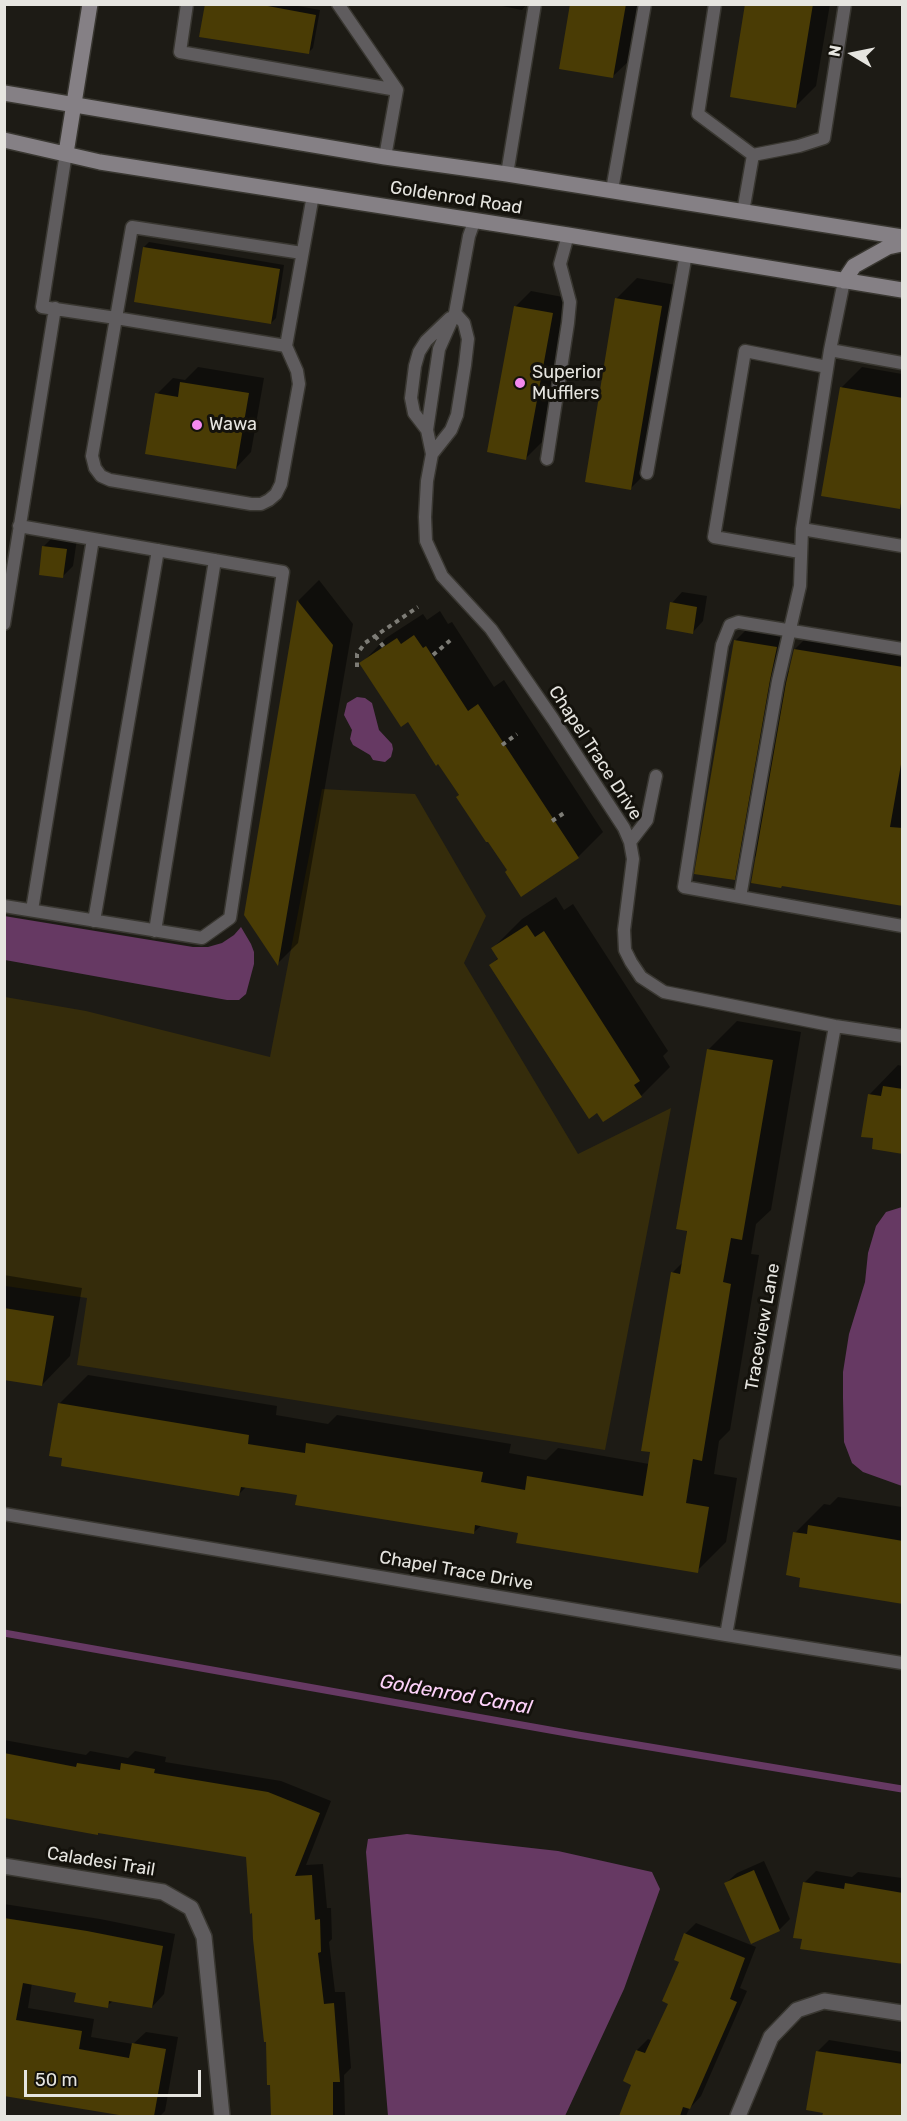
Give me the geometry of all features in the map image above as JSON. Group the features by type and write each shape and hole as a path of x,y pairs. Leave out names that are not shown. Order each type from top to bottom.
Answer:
{"main road":[{"path":"66,153 90,4"},
{"name":"Goldenrod Road","path":"4,93 385,157 612,190 903,237"},
{"name":"Goldenrod Road","path":"4,140 100,162 903,290"},
{"path":"844,281 854,266 888,247 903,244"}],"street":[{"name":"Caladesi Trail","path":"4,1866 163,1892 191,1908 204,1937 222,2116"},
{"path":"738,2116 771,2037 797,2010 824,2001 903,2013"}],"lane":[{"path":"187,4 180,52 397,90"},
{"path":"338,4 397,90 385,157"},
{"path":"507,174 535,4"},
{"path":"612,190 645,4"},
{"path":"715,4 698,114 753,154 799,146 824,138 845,4"},
{"path":"66,153 42,306 286,346"},
{"path":"743,212 753,154"},
{"path":"302,253 132,227 92,456 95,468 101,476 110,480 251,504 261,504 276,494 281,484 299,384 297,371 286,346 313,195"},
{"name":"Chapel Trace Drive","path":"474,222 469,236 455,313 439,349 427,430 432,454 424,517 426,541 442,576 491,629 624,828 633,858 624,930 625,950 641,977 664,992 835,1026 903,1036"},
{"path":"547,459 570,302 561,264 568,235"},
{"path":"647,473 686,254"},
{"path":"740,897 778,681 800,586 802,529 827,367 844,281"},
{"path":"4,624 55,308"},
{"name":"Chapel Trace Drive","path":"427,430 414,413 411,398 415,366 419,352 426,341 455,313"},
{"name":"Chapel Trace Drive","path":"432,454 451,430 457,415 464,375 468,339 464,323 455,313"},
{"path":"830,350 903,363"},
{"path":"800,552 714,537 745,351 827,367"},
{"path":"4,906 202,938 230,918 283,572 19,526"},
{"path":"802,529 903,546"},
{"path":"32,910 93,539"},
{"path":"94,921 158,550"},
{"path":"155,931 215,560"},
{"path":"903,649 790,629 738,622 730,625 722,645 684,887 903,926"},
{"path":"630,842 647,820 656,776"},
{"name":"Traceview Lane","path":"726,1635 835,1026"},
{"name":"Chapel Trace Drive","path":"4,1514 903,1663"}],"path":[{"path":"357,667 357,654 365,643 418,607"},
{"path":"375,636 384,647"},
{"path":"433,655 453,638"},
{"path":"502,745 517,734"},
{"path":"552,821 567,811"}],"shaded area":[{"path":"357,697 365,698 372,703 379,730 392,744 391,757 385,762 373,760 370,755 353,745 350,739 352,730 344,715 347,703"},
{"path":"322,789 415,794 486,916 464,963 578,1154 671,1108 605,1450 77,1365 87,1298 5,1286 5,997 86,1011 270,1057"},
{"path":"4,916 193,947 208,947 222,943 241,927 254,952 254,964 246,994 239,1000 227,1000 5,960"},
{"path":"902,1207 902,1486 863,1472 852,1463 844,1442 843,1372 849,1334 865,1282 868,1253 876,1226 886,1212"},
{"path":"407,1834 558,1851 652,1872 660,1889 624,1989 565,2116 388,2116 366,1852 368,1839"}],"building":[{"path":"205,4 257,4 316,15 309,54 199,37"},
{"path":"570,4 626,4 613,78 559,69"},
{"path":"745,4 813,4 796,108 730,97"},
{"path":"143,247 280,269 271,324 134,302"},
{"path":"615,298 662,306 631,490 585,482"},
{"name":"Superior Mufflers","path":"514,306 553,313 526,460 487,452"},
{"name":"Wawa","path":"180,382 249,393 236,469 145,454 155,393 178,397"},
{"path":"840,387 903,398 903,492 900,509 821,496"},
{"path":"42,546 67,549 63,578 39,575"},
{"path":"297,600 333,645 278,966 244,915"},
{"path":"670,602 697,607 693,634 666,629"},
{"path":"414,635 423,648 426,646 468,711 478,704 579,858 521,897 505,872 507,870 456,797 459,795 438,764 436,766 408,722 401,727 359,663 397,638 401,644"},
{"path":"734,640 777,647 735,880 694,874"},
{"path":"794,649 903,667 903,753 890,827 903,828 903,906 751,883"},
{"path":"527,925 535,937 544,931 640,1081 634,1085 642,1097 603,1122 597,1113 589,1119 489,965 498,959 491,948"},
{"path":"707,1049 773,1060 742,1240 731,1238 723,1282 731,1284 702,1461 693,1459 686,1503 709,1507 698,1573 516,1543 518,1533 475,1525 474,1534 295,1505 297,1495 241,1487 239,1496 61,1466 62,1458 49,1456 58,1403 249,1435 248,1444 305,1453 306,1443 483,1472 481,1482 525,1490 527,1476 643,1496 650,1452 641,1451 671,1272 680,1274 687,1231 676,1229"},
{"path":"883,1086 903,1089 903,1154 872,1149 873,1138 861,1137 868,1094 881,1096"},
{"path":"4,1308 54,1316 42,1386 4,1380"},
{"path":"808,1525 903,1541 903,1604 799,1587 800,1578 786,1575 793,1532 807,1534"},
{"path":"4,1753 76,1767 77,1763 120,1770 121,1763 155,1769 154,1773 268,1792 320,1813 295,1876 312,1875 315,1920 320,1919 321,1952 318,1953 324,2004 334,2003 340,2082 333,2082 333,2116 271,2116 270,2085 267,2085 266,2042 264,2042 252,1913 250,1914 246,1857 98,1833 98,1835 4,1818"},
{"path":"754,1870 780,1931 751,1944 724,1883"},
{"path":"803,1882 844,1889 845,1883 903,1893 903,1964 800,1949 802,1939 793,1938"},
{"path":"4,1918 163,1946 152,2008 109,2001 108,2008 74,2002 76,1993 23,1983 16,2020 82,2031 79,2049 129,2058 132,2043 166,2049 154,2116 119,2116 4,2096"},
{"path":"684,1933 745,1958 730,1999 737,2002 690,2109 683,2107 680,2116 619,2116 631,2085 623,2081 636,2050 645,2053 668,2004 662,2001 679,1962 674,1960"},
{"path":"816,2051 903,2064 903,2116 822,2116 823,2113 806,2110"}],"waterway":[{"name":"Goldenrod Canal","path":"4,1633 578,1735 902,1789"}],"place":[{"name":"Superior Mufflers","path":"520,383"},
{"name":"Wawa","path":"197,425"}]}
